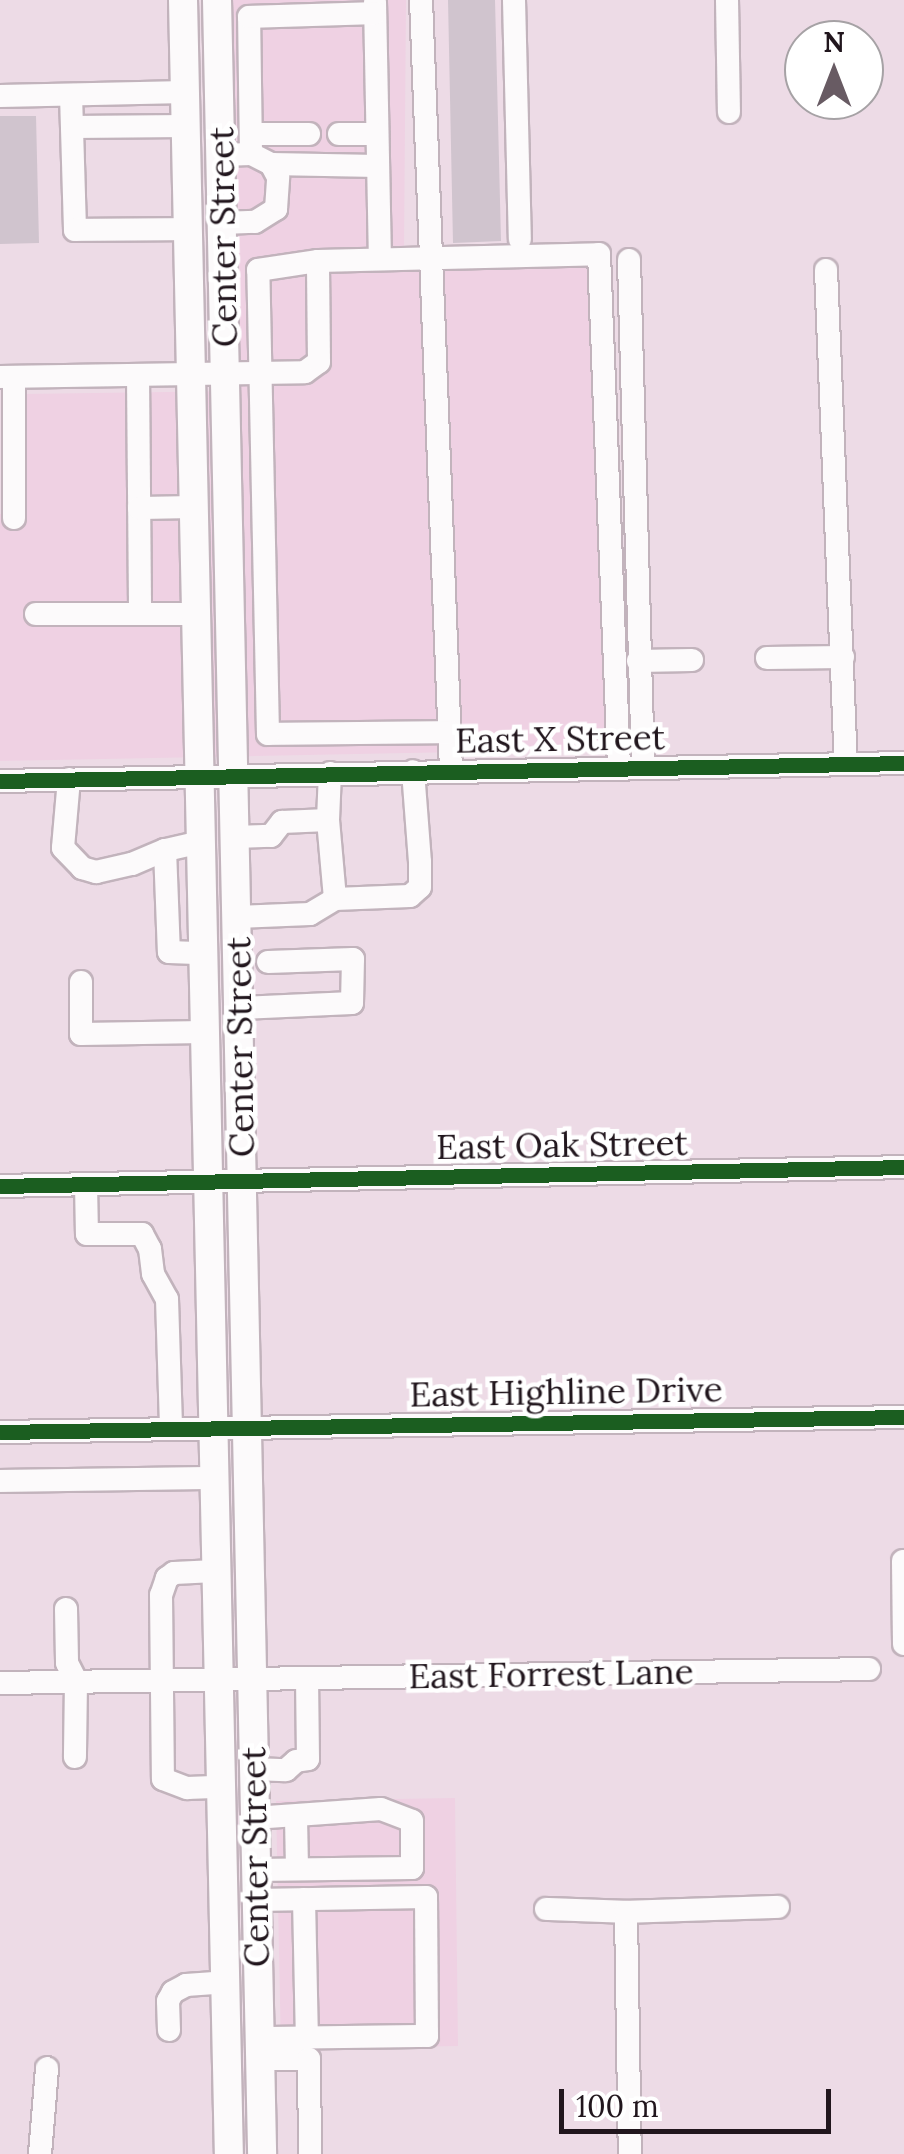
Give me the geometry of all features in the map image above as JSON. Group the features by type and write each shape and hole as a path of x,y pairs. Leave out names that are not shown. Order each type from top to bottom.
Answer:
{"main road":[{"name":"Center Street","path":"184,0 197,614 216,775 234,837 241,1008 210,1324 211,1370 229,1427 213,1478 215,1571 253,1769 262,2154"},
{"name":"Center Street","path":"217,0 229,550 216,775 201,842 204,1032 224,1182 234,1678 220,1788 229,2154"},
{"path":"186,92 220,93"},
{"path":"225,1982 258,1982"}],"street":[{"path":"420,0 451,771"},
{"path":"514,0 520,239"},
{"path":"727,0 729,112"},
{"path":"222,223 255,222 276,208 280,188 258,151 249,17 375,6 380,258"},
{"path":"218,55 249,55"},
{"path":"0,96 186,92"},
{"path":"71,95 75,230 188,229"},
{"path":"72,127 186,126"},
{"path":"221,155 258,151 309,134"},
{"path":"339,134 378,134"},
{"path":"258,151 378,166"},
{"path":"224,268 258,270 318,261 431,256 600,254 631,768"},
{"path":"629,260 638,660 631,768"},
{"path":"14,518 7,377 305,372 319,362 318,261"},
{"path":"258,270 268,734 450,732"},
{"path":"826,270 837,616 843,658 846,764"},
{"path":"138,374 140,614"},
{"path":"139,508 195,506"},
{"path":"229,550 264,550"},
{"path":"36,614 197,614"},
{"path":"767,658 843,658"},
{"path":"638,660 692,660"},
{"name":"East X Street","path":"0,781 904,763"},
{"path":"238,916 310,914 335,899 410,896 420,887 414,772"},
{"path":"330,773 328,820 335,899"},
{"path":"69,779 63,848 82,868 96,872 201,842"},
{"path":"234,837 271,836 282,822 328,820"},
{"path":"164,850 169,952 203,953"},
{"path":"241,1008 352,1004 354,959 268,962"},
{"path":"81,982 81,1034 204,1032"},
{"name":"East Oak Street","path":"0,1186 904,1167"},
{"path":"86,1184 87,1234 142,1234 150,1249 152,1274 167,1299 171,1428"},
{"path":"168,1326 210,1324"},
{"path":"170,1371 211,1370"},
{"name":"East Highline Drive","path":"0,1432 904,1417"},
{"path":"0,1482 213,1478"},
{"path":"902,1561 904,1644"},
{"path":"215,1571 174,1574 167,1578 161,1595 163,1779 187,1788 220,1788"},
{"path":"66,1609 67,1663 76,1681 75,1757"},
{"name":"East Forrest Lane","path":"0,1682 868,1669"},
{"path":"253,1769 286,1770 296,1760 308,1759 307,1678"},
{"path":"254,1818 380,1809 412,1820 412,1868 255,1870"},
{"path":"296,1817 297,1869"},
{"path":"256,1900 426,1897 426,2036 307,2037 260,2048"},
{"path":"304,1899 307,2037"},
{"path":"546,1908 626,1912 778,1907"},
{"path":"626,1912 630,2154"},
{"path":"168,2030 168,2001 173,1992 186,1985 225,1982"},
{"path":"260,2048 309,2058 310,2154"},
{"path":"40,2154 47,2068"}],"shaded area":[{"path":"231,0 406,0 404,249 594,244 607,749 0,761 0,514 24,514 23,394 240,391"},
{"path":"455,1798 458,2046 281,2049 276,1801"}],"building":[{"path":"448,0 495,0 501,241 453,243"},
{"path":"0,116 36,116 39,243 0,244"}],"cycle path":[{"path":"0,781 904,763"},
{"path":"0,1186 904,1167"},
{"path":"0,1432 904,1417"}]}
